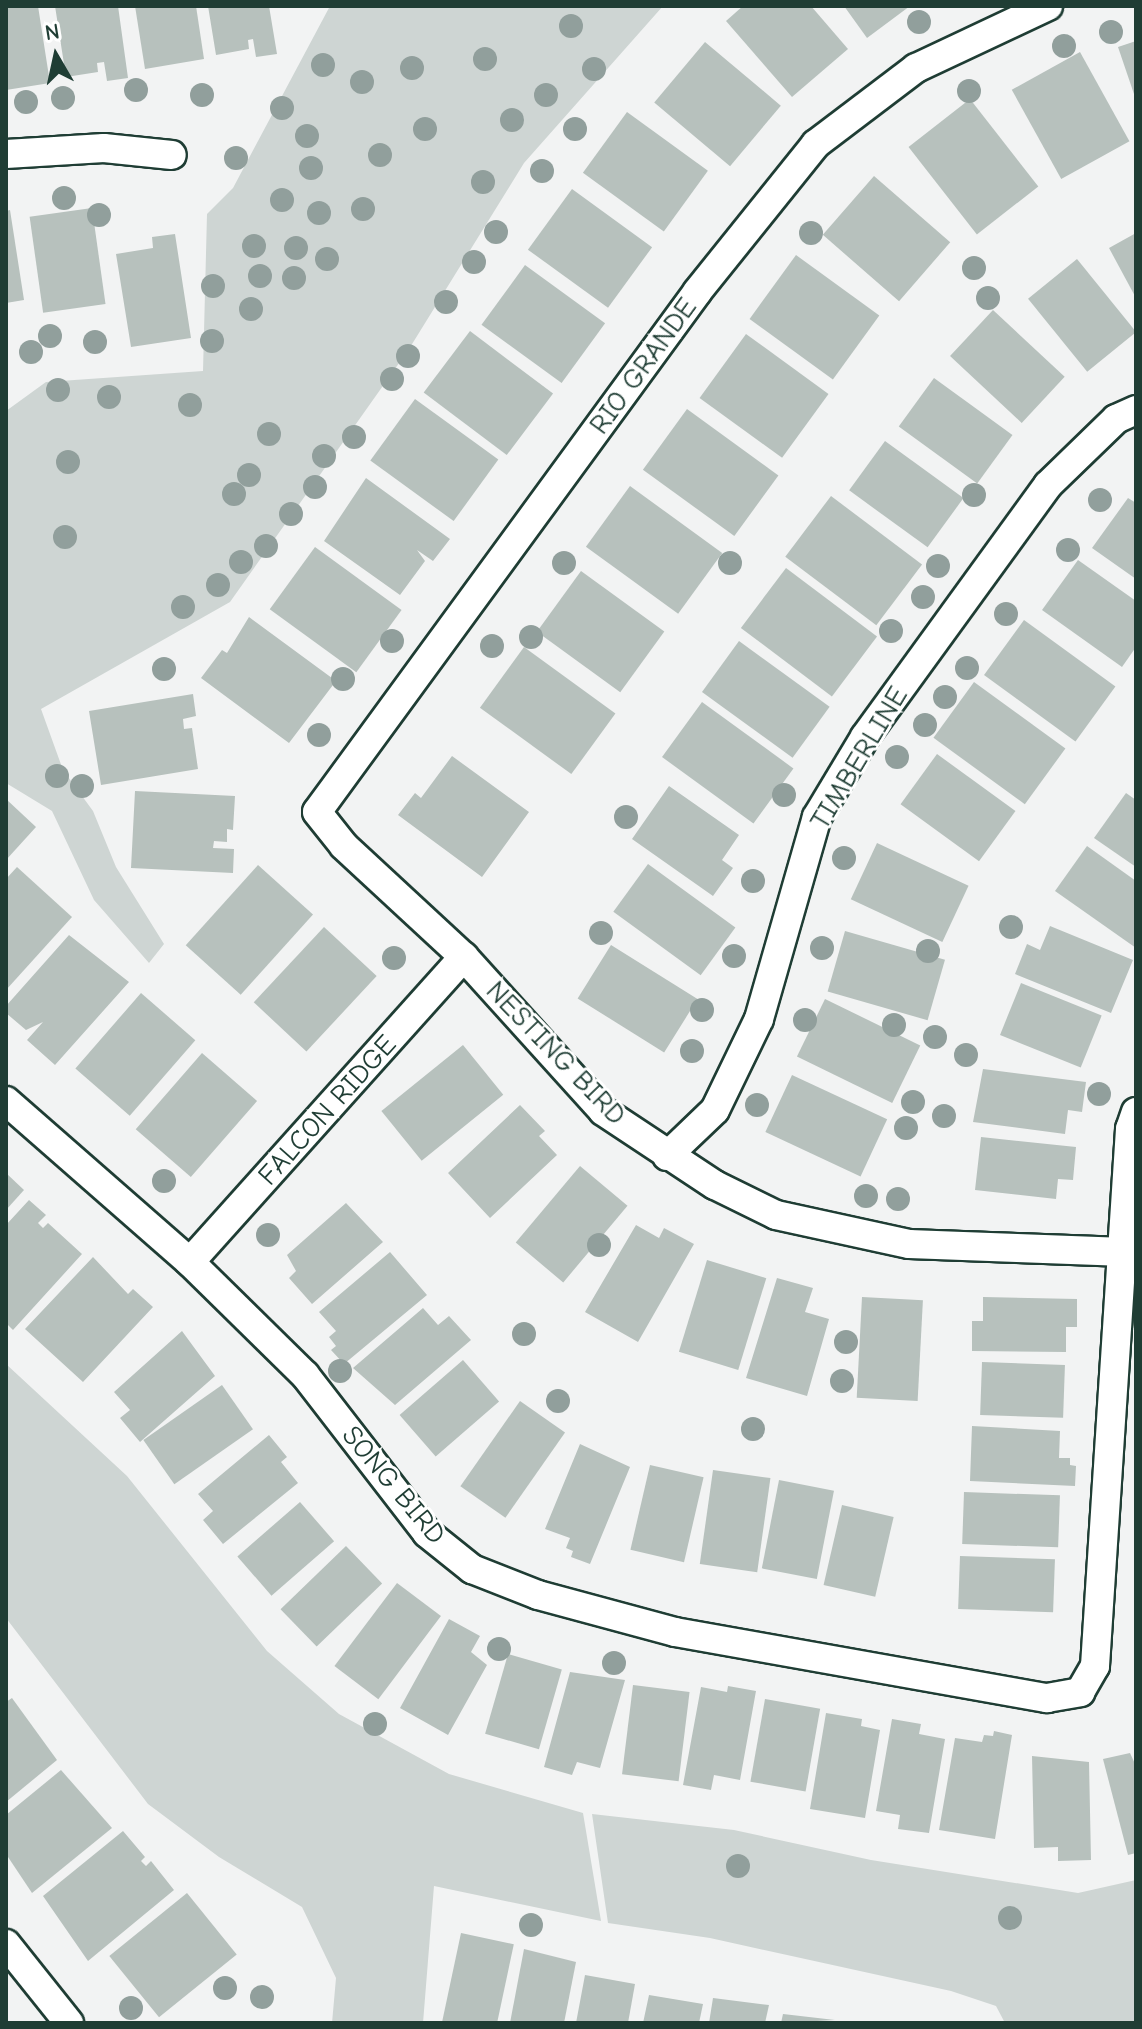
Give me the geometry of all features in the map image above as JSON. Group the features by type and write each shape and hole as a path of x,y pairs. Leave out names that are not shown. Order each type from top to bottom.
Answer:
{"street":[{"name":"RIO GRANDE","path":"317,812 698,291 816,144 916,68 1048,6"},
{"path":"6,154 104,148 172,155"},
{"name":"TIMBERLINE","path":"667,1156 715,1110 759,1019 817,817 865,737 1048,485 1116,419 1136,410"},
{"name":"NESTING BIRD","path":"317,812 344,846 464,957 603,1111 667,1156 776,1215 909,1244 1125,1252"},
{"name":"FALCON RIDGE","path":"190,1262 464,957"},
{"name":"SONG BIRD","path":"6,1101 190,1262 305,1375 427,1533 472,1569 538,1595 675,1632 1047,1698 1080,1692 1095,1666 1101,1621 1125,1252"},
{"path":"1125,1252 1130,1129 1136,1112"},
{"path":"6,1944 69,2023"}],"shaded area":[{"path":"330,6 663,6 524,163 409,349 230,602 41,709 63,770 93,811 116,867 164,944 149,963 94,900 52,811 6,783 6,411 46,382 203,371 207,214 233,188"},
{"path":"6,1364 127,1476 267,1651 339,1714 449,1774 583,1813 601,1921 434,1886 423,2023 332,2023 336,1978 302,1907 219,1857 148,1804 6,1618"},
{"path":"592,1814 734,1830 871,1860 1078,1893 1136,1880 1136,2023 1005,2023 996,2006 951,1991 710,1938 608,1923"}],"building":[{"path":"6,6 38,6 50,83 6,90"},
{"path":"55,6 118,6 128,78 107,81 104,62 97,63 98,72 66,77"},
{"path":"135,6 196,6 204,59 145,69"},
{"path":"208,6 269,6 277,54 256,57 253,39 248,40 249,49 216,55"},
{"path":"743,6 811,6 848,49 792,97 726,21"},
{"path":"844,6 910,6 867,38"},
{"path":"1136,41 1136,97 1135,97 1118,47"},
{"path":"705,42 781,106 730,166 654,103"},
{"path":"1080,52 1129,141 1061,179 1012,90"},
{"path":"970,99 1038,186 977,234 909,147"},
{"path":"627,112 708,171 664,231 583,173"},
{"path":"874,176 950,242 899,301 823,235"},
{"path":"572,189 652,247 608,308 528,250"},
{"path":"92,208 105,304 43,313 30,217"},
{"path":"10,210 24,300 6,303 6,211"},
{"path":"1136,233 1136,298 1109,248"},
{"path":"175,234 191,338 131,347 116,254 153,248 152,237"},
{"path":"796,255 879,316 833,379 750,319"},
{"path":"1077,259 1136,332 1087,372 1028,299"},
{"path":"525,265 605,323 562,383 482,325"},
{"path":"993,310 1065,377 1022,423 950,356"},
{"path":"470,331 553,394 507,455 424,392"},
{"path":"746,334 829,394 782,458 700,398"},
{"path":"934,378 1012,435 977,484 899,427"},
{"path":"415,399 498,460 454,521 370,460"},
{"path":"687,409 778,475 734,536 643,470"},
{"path":"885,441 963,498 928,547 849,490"},
{"path":"366,478 450,539 433,561 417,550 425,561 400,595 324,541"},
{"path":"630,486 722,553 678,614 586,547"},
{"path":"831,496 922,565 876,625 785,557"},
{"path":"1128,498 1136,503 1136,579 1092,548"},
{"path":"315,547 402,610 356,672 270,609"},
{"path":"1078,560 1136,601 1136,647 1122,667 1042,610"},
{"path":"786,568 877,637 832,697 741,628"},
{"path":"581,571 664,632 620,692 537,632"},
{"path":"249,617 336,681 289,743 201,678 222,650 227,653"},
{"path":"1024,620 1115,686 1075,741 984,675"},
{"path":"739,641 830,707 793,758 702,692"},
{"path":"524,647 615,713 571,774 480,708"},
{"path":"974,682 1065,748 1025,804 933,738"},
{"path":"193,694 196,716 183,719 184,729 192,728 198,769 101,785 89,711"},
{"path":"702,702 793,768 753,823 662,757"},
{"path":"937,754 1015,811 979,861 901,804"},
{"path":"452,756 529,812 482,877 398,815 415,793 421,798"},
{"path":"669,786 739,835 722,860 733,868 713,896 632,839"},
{"path":"135,791 235,796 233,830 227,829 227,842 214,841 213,848 234,849 233,873 131,868"},
{"path":"1126,793 1136,800 1136,867 1094,838"},
{"path":"6,799 36,827 6,860"},
{"path":"877,843 969,886 942,942 851,899"},
{"path":"1087,846 1136,881 1136,948 1055,891"},
{"path":"648,864 735,927 701,975 613,912"},
{"path":"258,865 313,915 241,995 186,945"},
{"path":"17,867 72,917 6,990 6,879"},
{"path":"1050,926 1133,960 1111,1013 1015,974 1027,944 1040,950"},
{"path":"324,927 377,976 306,1051 254,1002"},
{"path":"845,931 945,960 928,1020 828,992"},
{"path":"69,935 129,982 55,1065 27,1040 43,1022 26,1030 6,1013 6,1006"},
{"path":"611,945 698,999 664,1052 578,998"},
{"path":"1021,983 1102,1016 1081,1068 1000,1035"},
{"path":"141,993 195,1040 130,1116 75,1068"},
{"path":"825,999 920,1045 892,1103 797,1057"},
{"path":"463,1045 503,1095 422,1161 381,1111"},
{"path":"202,1053 257,1101 191,1177 136,1129"},
{"path":"983,1069 1086,1082 1082,1112 1068,1110 1065,1134 973,1122"},
{"path":"792,1075 887,1119 861,1176 765,1132"},
{"path":"520,1105 545,1131 539,1136 557,1155 490,1218 448,1173"},
{"path":"981,1137 1076,1147 1073,1180 1058,1179 1056,1199 975,1190"},
{"path":"580,1166 627,1206 563,1282 516,1243"},
{"path":"6,1173 24,1190 6,1210"},
{"path":"29,1200 46,1215 38,1223 43,1228 48,1223 82,1254 13,1330 6,1323 6,1225"},
{"path":"346,1203 383,1242 312,1304 289,1278 296,1271 287,1255"},
{"path":"636,1225 659,1238 664,1228 694,1244 638,1342 585,1312"},
{"path":"390,1252 427,1295 344,1364 331,1350 336,1346 329,1337 336,1331 319,1312"},
{"path":"93,1257 128,1294 133,1289 153,1307 83,1382 25,1329"},
{"path":"707,1260 766,1278 738,1370 679,1352"},
{"path":"777,1278 813,1288 805,1312 829,1319 807,1396 746,1378"},
{"path":"862,1297 923,1300 918,1401 857,1398"},
{"path":"983,1297 1077,1299 1077,1327 1066,1327 1066,1352 972,1351 972,1321 983,1321"},
{"path":"423,1308 438,1325 449,1316 471,1340 395,1405 353,1368"},
{"path":"182,1331 215,1376 140,1442 120,1418 130,1410 114,1392"},
{"path":"463,1360 499,1402 436,1457 400,1415"},
{"path":"982,1362 1065,1365 1063,1418 980,1415"},
{"path":"222,1385 253,1429 174,1484 143,1440"},
{"path":"520,1401 565,1433 505,1518 460,1486"},
{"path":"972,1426 1060,1431 1059,1458 1070,1458 1070,1465 1076,1466 1075,1486 970,1481"},
{"path":"269,1435 287,1457 281,1462 298,1483 223,1544 203,1520 213,1511 198,1494"},
{"path":"580,1444 630,1467 590,1564 571,1557 573,1551 566,1548 570,1538 545,1529"},
{"path":"650,1465 704,1477 684,1562 630,1550"},
{"path":"713,1470 770,1478 757,1572 700,1564"},
{"path":"779,1480 834,1491 817,1579 762,1568"},
{"path":"964,1492 1060,1495 1058,1547 962,1544"},
{"path":"300,1502 334,1541 271,1596 237,1556"},
{"path":"842,1505 894,1517 875,1597 824,1585"},
{"path":"346,1546 382,1583 317,1647 281,1609"},
{"path":"960,1556 1055,1559 1053,1612 958,1609"},
{"path":"397,1583 441,1616 378,1699 334,1666"},
{"path":"449,1619 480,1636 471,1652 487,1665 448,1735 400,1708"},
{"path":"508,1654 562,1669 539,1749 485,1734"},
{"path":"570,1672 625,1680 600,1768 577,1762 572,1775 544,1767"},
{"path":"633,1685 690,1692 679,1781 622,1774"},
{"path":"728,1686 756,1691 740,1780 714,1775 711,1790 683,1785 701,1687 727,1692"},
{"path":"12,1698 57,1760 6,1802 6,1702"},
{"path":"765,1699 820,1709 806,1791 750,1782"},
{"path":"826,1713 862,1719 861,1726 880,1730 865,1818 810,1809"},
{"path":"892,1719 921,1724 919,1734 945,1739 929,1833 898,1829 900,1815 876,1811"},
{"path":"994,1731 1012,1735 995,1839 939,1830 955,1738 982,1742 984,1735 993,1736"},
{"path":"1130,1753 1136,1766 1136,1853 1128,1855 1103,1759"},
{"path":"1032,1756 1089,1762 1091,1860 1058,1861 1058,1847 1034,1848"},
{"path":"61,1770 112,1828 32,1893 6,1854 6,1815"},
{"path":"123,1831 145,1857 141,1861 146,1866 151,1861 174,1890 88,1961 43,1896"},
{"path":"187,1893 237,1954 159,2017 109,1956"},
{"path":"461,1933 514,1944 497,2023 442,2023"},
{"path":"524,1949 576,1962 564,2023 510,2023"},
{"path":"585,1975 635,1984 628,2023 576,2023"},
{"path":"649,1995 703,2004 699,2023 643,2023"},
{"path":"713,1998 769,2005 765,2023 709,2023"},
{"path":"783,2014 835,2020 781,2023"}]}
